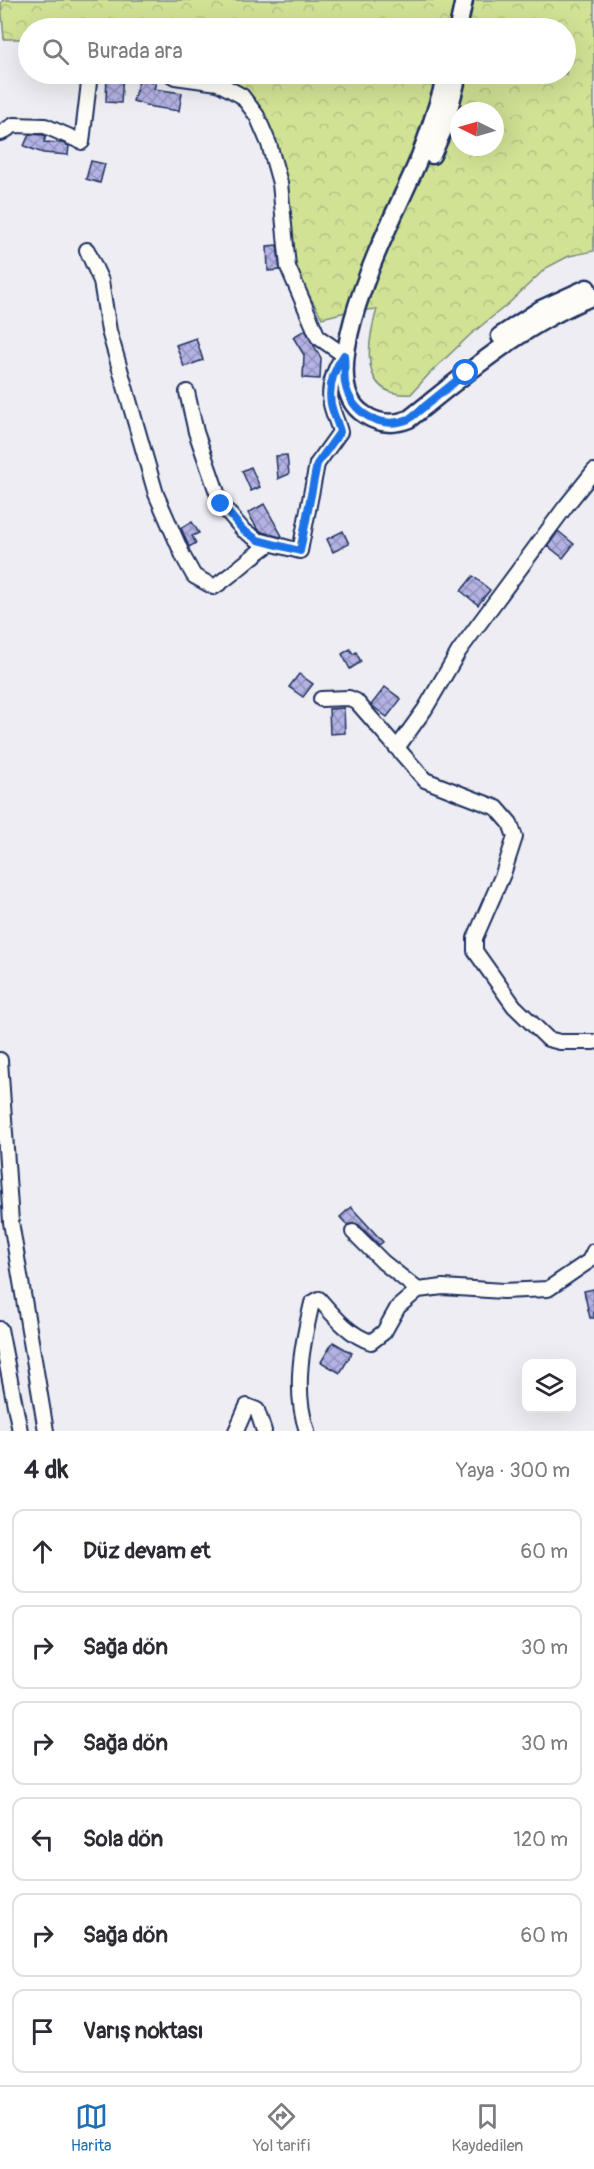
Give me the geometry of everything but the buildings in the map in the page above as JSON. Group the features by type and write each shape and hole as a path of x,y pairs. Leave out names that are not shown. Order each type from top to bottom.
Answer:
{"main road":[{"path":"460,18 464,0"},
{"path":"471,18 474,0"},
{"path":"444,84 419,159 363,286 344,355 345,383 350,400 356,408 374,420 399,423 409,419 466,373 524,334 594,296"},
{"path":"455,84 444,128 379,273 356,340 353,361 354,386 359,396 377,411 388,414 397,413 411,405 518,323 564,298 594,286"}],"street":[{"path":"1,134 14,124 45,126 82,142 89,84"},
{"path":"187,392 196,432 221,504 243,530 258,540 300,551 317,464 340,432 331,404 334,369 344,355 318,337 288,267 280,183 269,144 256,116 242,96 220,84"},
{"path":"87,249 101,281 109,331 156,494 194,576 214,587 229,577 251,556 270,544"},
{"path":"398,747 425,709 459,651 594,471"},
{"path":"321,699 349,698 356,701 398,747 424,780 497,808 510,823 515,837 503,874 476,938 475,951 514,1006 548,1039 560,1042 594,1042"},
{"path":"0,1060 11,1222 46,1431"},
{"path":"353,1232 383,1262 418,1290"},
{"path":"308,1431 299,1395 303,1349 312,1303 319,1299 359,1338 371,1342 384,1332 398,1307 418,1290 443,1287 503,1291 548,1289 589,1261 594,1251"},
{"path":"0,1329 21,1431"},
{"path":"236,1431 247,1407 257,1410 264,1431"}],"green space":[{"path":"3,0 594,0 594,251 569,256 546,268 508,304 470,335 411,394 394,393 382,387 374,378 370,366 369,352 377,309 346,312 322,318 293,266 283,174 249,100 218,84 576,84 576,18 18,18 18,39 4,39 1,3"}],"route":[{"path":"221,504 243,530 258,540 300,551 317,464 340,432 331,404 334,369 344,355 345,383 350,400 364,414 386,423 399,423 409,419 466,373"}]}
